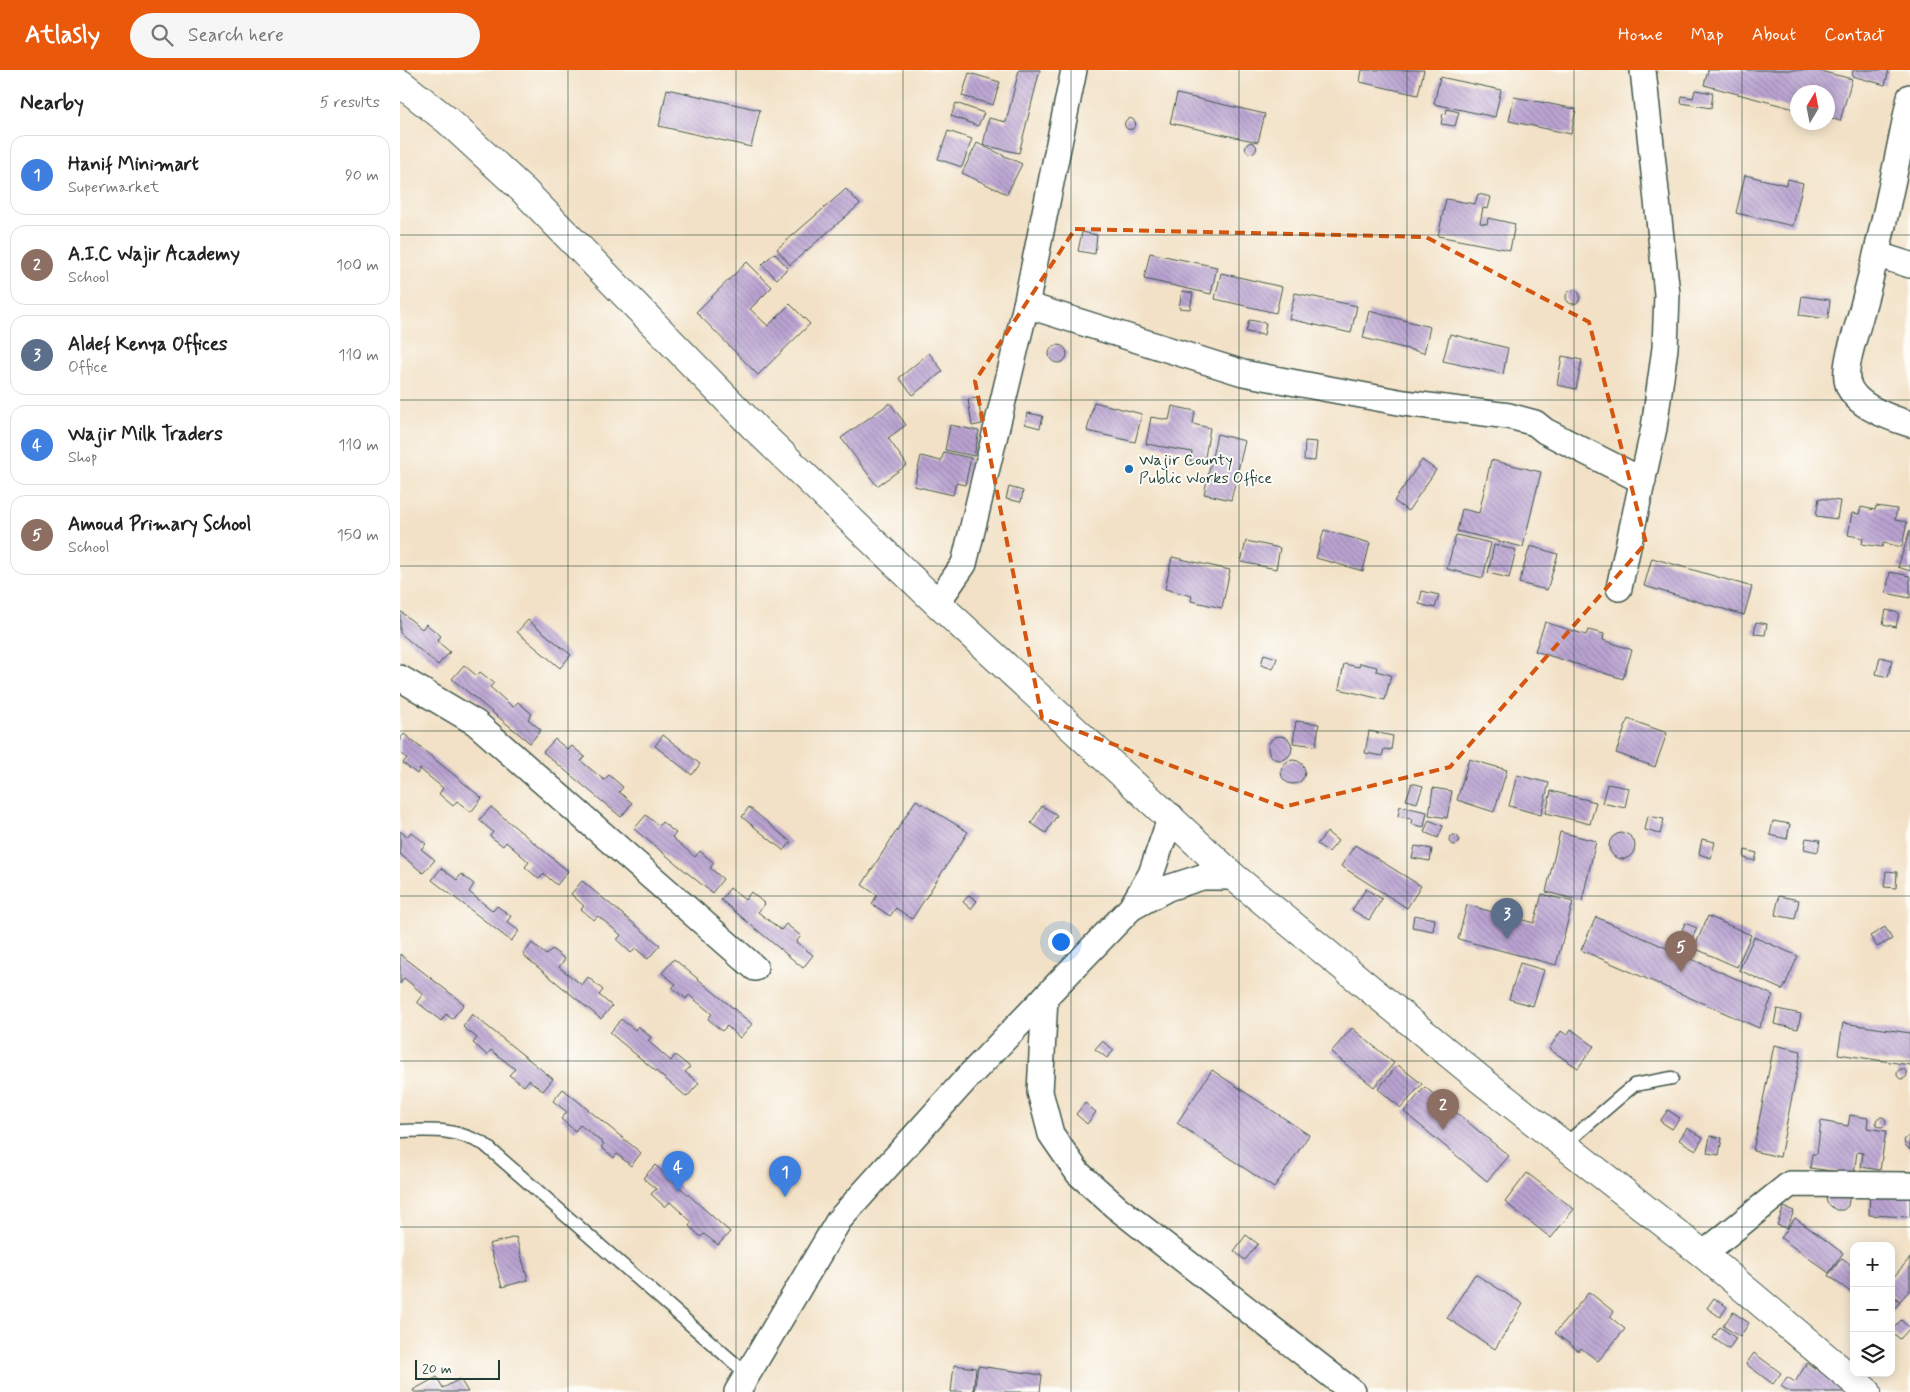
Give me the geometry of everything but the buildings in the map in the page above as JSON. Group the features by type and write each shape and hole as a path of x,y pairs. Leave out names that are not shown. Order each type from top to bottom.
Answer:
{"street":[{"path":"937,602 964,564 1026,305 1074,70"},
{"path":"1619,588 1654,428 1665,348 1667,294 1643,70"},
{"path":"400,83 447,120 524,191 755,428 937,602 1171,816 1234,877 1481,1080 1703,1254 1867,1392"},
{"path":"1910,97 1878,255 1848,359 1848,384 1862,402 1888,417 1910,424"},
{"path":"1878,255 1910,265"},
{"path":"1026,305 1243,373 1404,403 1517,418 1535,423 1545,431 1642,481"},
{"path":"400,678 476,723 755,968"},
{"path":"742,1384 839,1220 966,1079 1131,908 1151,874 1171,816"},
{"path":"1131,908 1168,888 1202,877 1234,877"},
{"path":"1045,997 1040,1092 1051,1134 1078,1173 1116,1207 1353,1392"},
{"path":"1703,1254 1790,1184 1910,1184"}],"lane":[{"path":"1564,1145 1634,1084 1672,1078"},
{"path":"400,1131 444,1130 464,1134 484,1144 742,1384"}],"highlighted area":[{"path":"1075,229 1426,237 1589,322 1646,543 1450,767 1283,807 1042,718 975,381"}],"place":[{"name":"Wajir County Public Works Office","path":"1129,469"},
{"name":"Aldef Kenya Offices","path":"1507,939"},
{"name":"Amoud Primary School","path":"1681,972"},
{"name":"A.I.C Wajir Academy","path":"1443,1130"},
{"name":"Wajir Milk Traders","path":"678,1192"},
{"name":"Hanif Minimart","path":"785,1197"}]}
